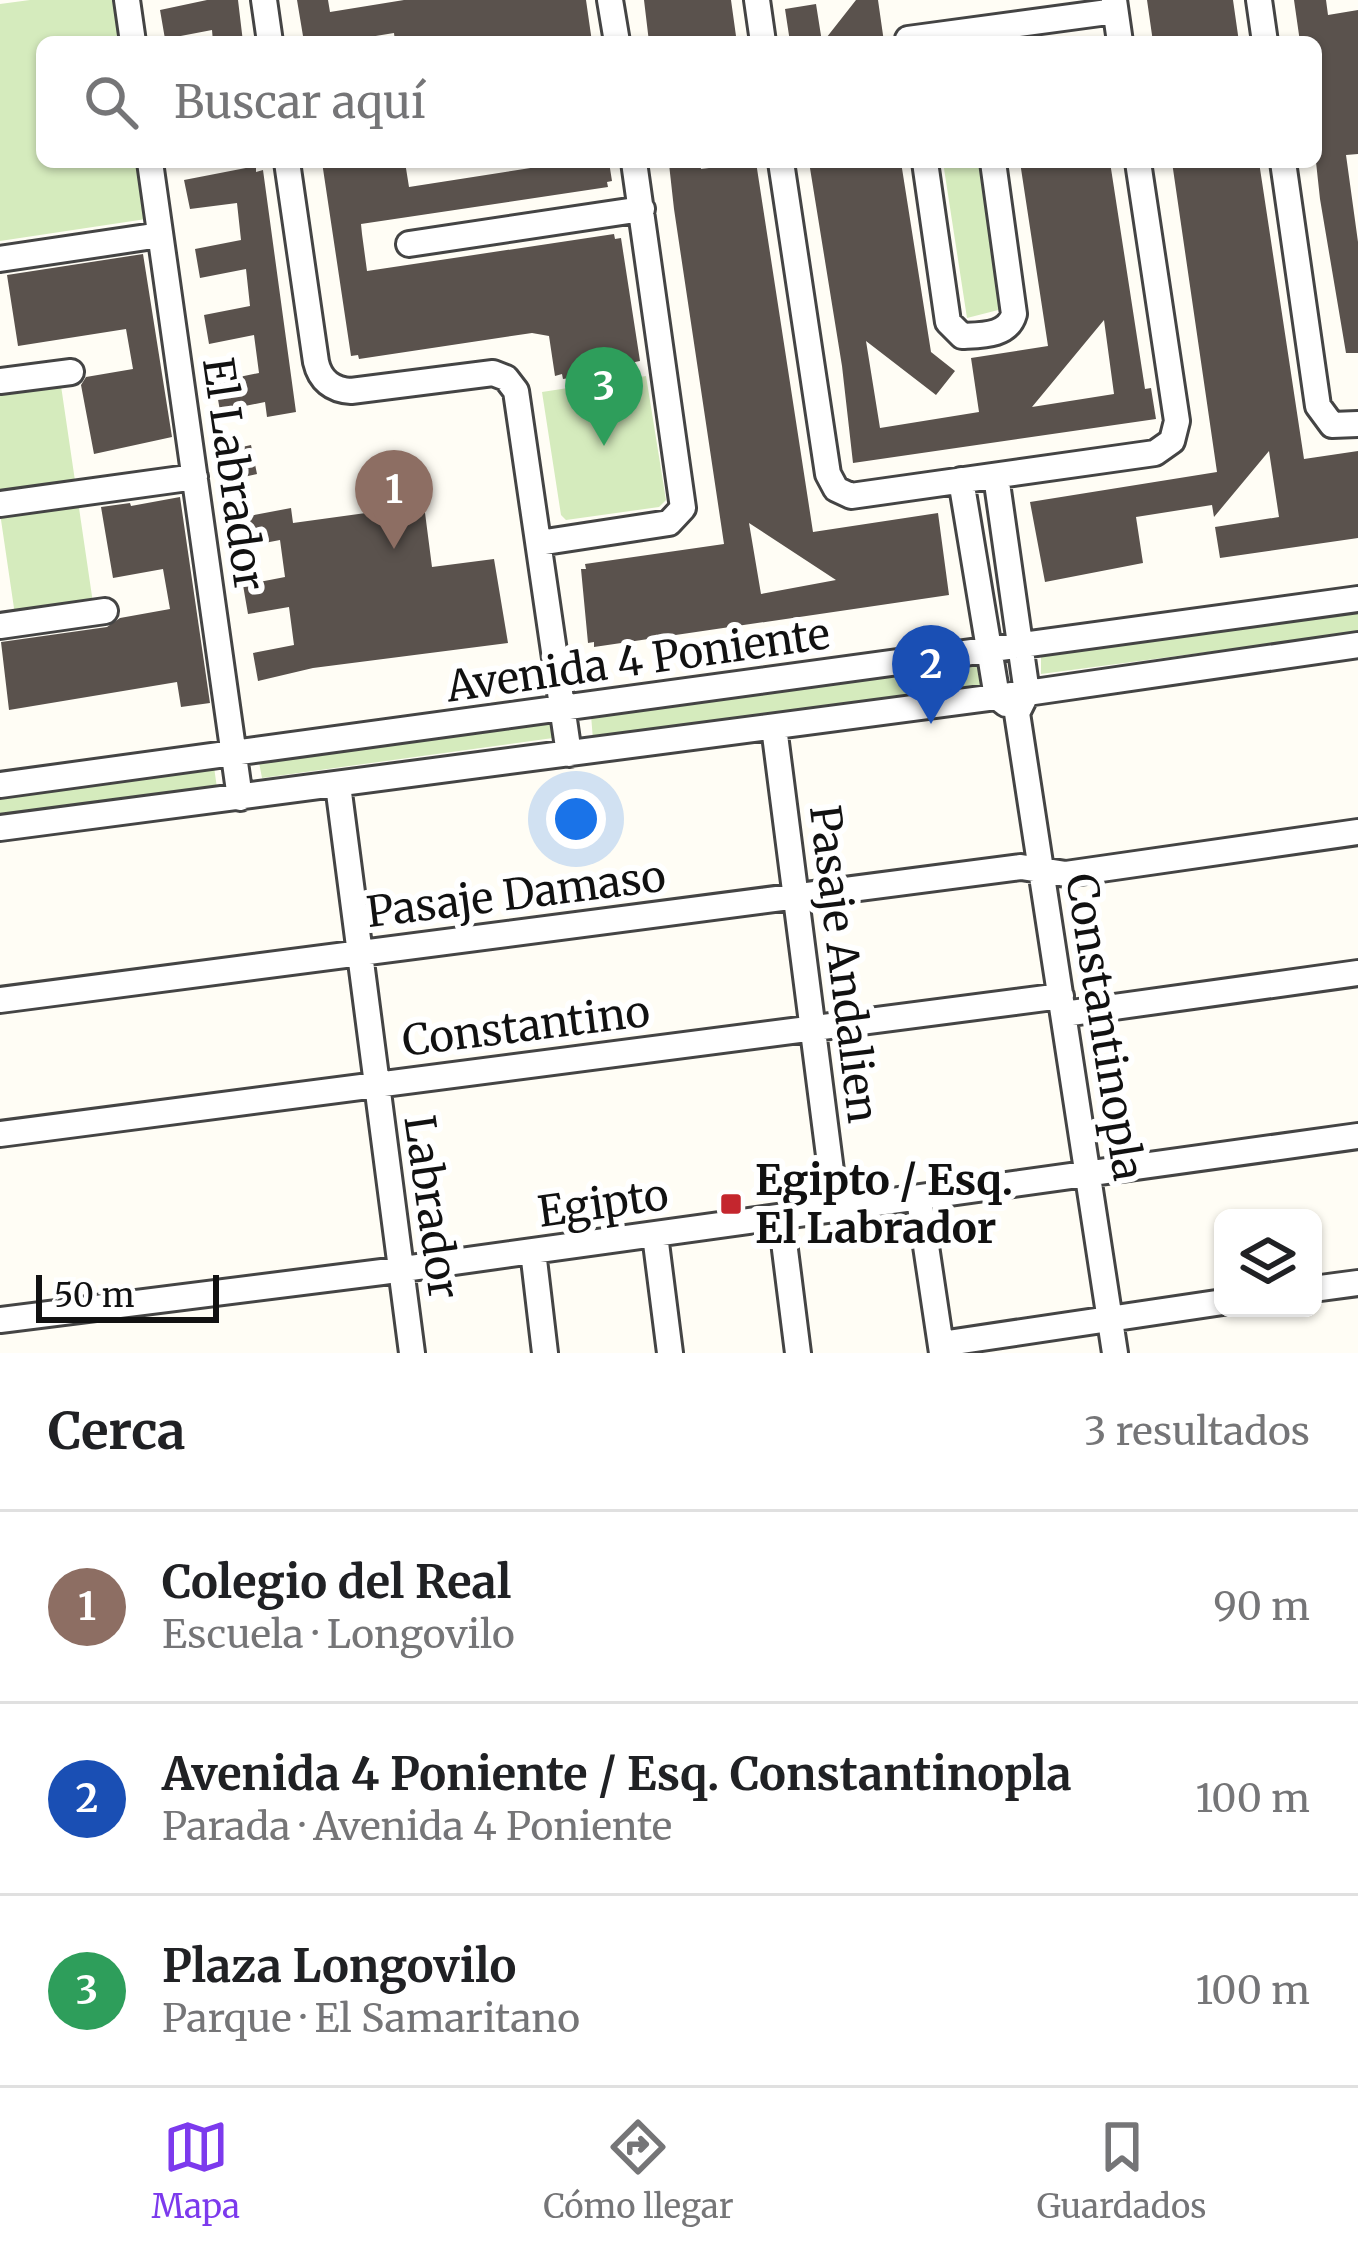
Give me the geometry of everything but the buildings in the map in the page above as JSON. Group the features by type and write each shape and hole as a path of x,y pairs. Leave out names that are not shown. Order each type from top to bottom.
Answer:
{"street":[{"path":"127,0 132,36"},
{"path":"264,0 269,36"},
{"path":"610,0 615,36"},
{"path":"757,0 762,36"},
{"path":"1259,0 1264,36"},
{"path":"975,36 1115,5 1119,36"},
{"name":"El Labrador","path":"151,168 241,798"},
{"path":"288,168 322,378 343,391 486,372 506,378 518,398 569,754"},
{"path":"538,543 669,523 683,508 635,168"},
{"path":"782,168 830,482 851,496 1155,453 1168,446 1177,421 1139,168"},
{"path":"927,168 948,322 962,336 1000,331 1010,325 1014,314 994,168"},
{"path":"1284,168 1318,406 1332,425 1358,424"},
{"path":"409,244 641,209"},
{"path":"0,259 160,235"},
{"path":"0,381 70,372"},
{"path":"0,504 195,477"},
{"name":"Constantinopla","path":"979,478 1022,645 1014,701 1115,1353"},
{"name":"Constantinopla","path":"979,478 988,650 1014,701"},
{"name":"Avenida 4 Poniente","path":"0,785 1358,598"},
{"path":"0,626 105,611"},
{"name":"Avenida 4 Poniente","path":"0,828 774,727 1014,701 1358,645"},
{"name":"Pasaje Andalien","path":"774,727 836,1210"},
{"name":"Labrador","path":"338,785 412,1353"},
{"name":"Pasaje Damaso","path":"0,1000 1022,867 1066,874 1358,832"},
{"name":"Constantino","path":"0,1134 813,1029 1358,973"},
{"name":"Egipto","path":"0,1320 781,1218 1358,1136"},
{"path":"920,1198 942,1348 1214,1303"},
{"path":"781,1218 798,1353"},
{"path":"655,1235 670,1353"},
{"path":"533,1251 545,1353"},
{"path":"1322,1288 1358,1282"}],"green space":[{"path":"114,0 120,36 36,36 36,168 139,168 146,219 0,241 0,4"},
{"path":"944,168 987,168 1006,308 967,318"},
{"path":"646,376 666,500 659,507 566,520 561,515 542,392"},
{"path":"60,379 93,603 15,615 0,513 0,388"},
{"path":"1358,612 1358,632 1041,674 1041,654"},
{"path":"987,662 988,685 593,740 591,715"},
{"path":"549,718 553,738 262,778 258,757"},
{"path":"214,767 217,788 0,816 0,794"}],"place":[{"name":"Plaza Longovilo","path":"604,446"},
{"name":"Colegio del Real","path":"394,549"},
{"name":"Avenida 4 Poniente / Esq. Constantinopla","path":"931,724"},
{"name":"Egipto / Esq. El Labrador","path":"731,1204"}]}
